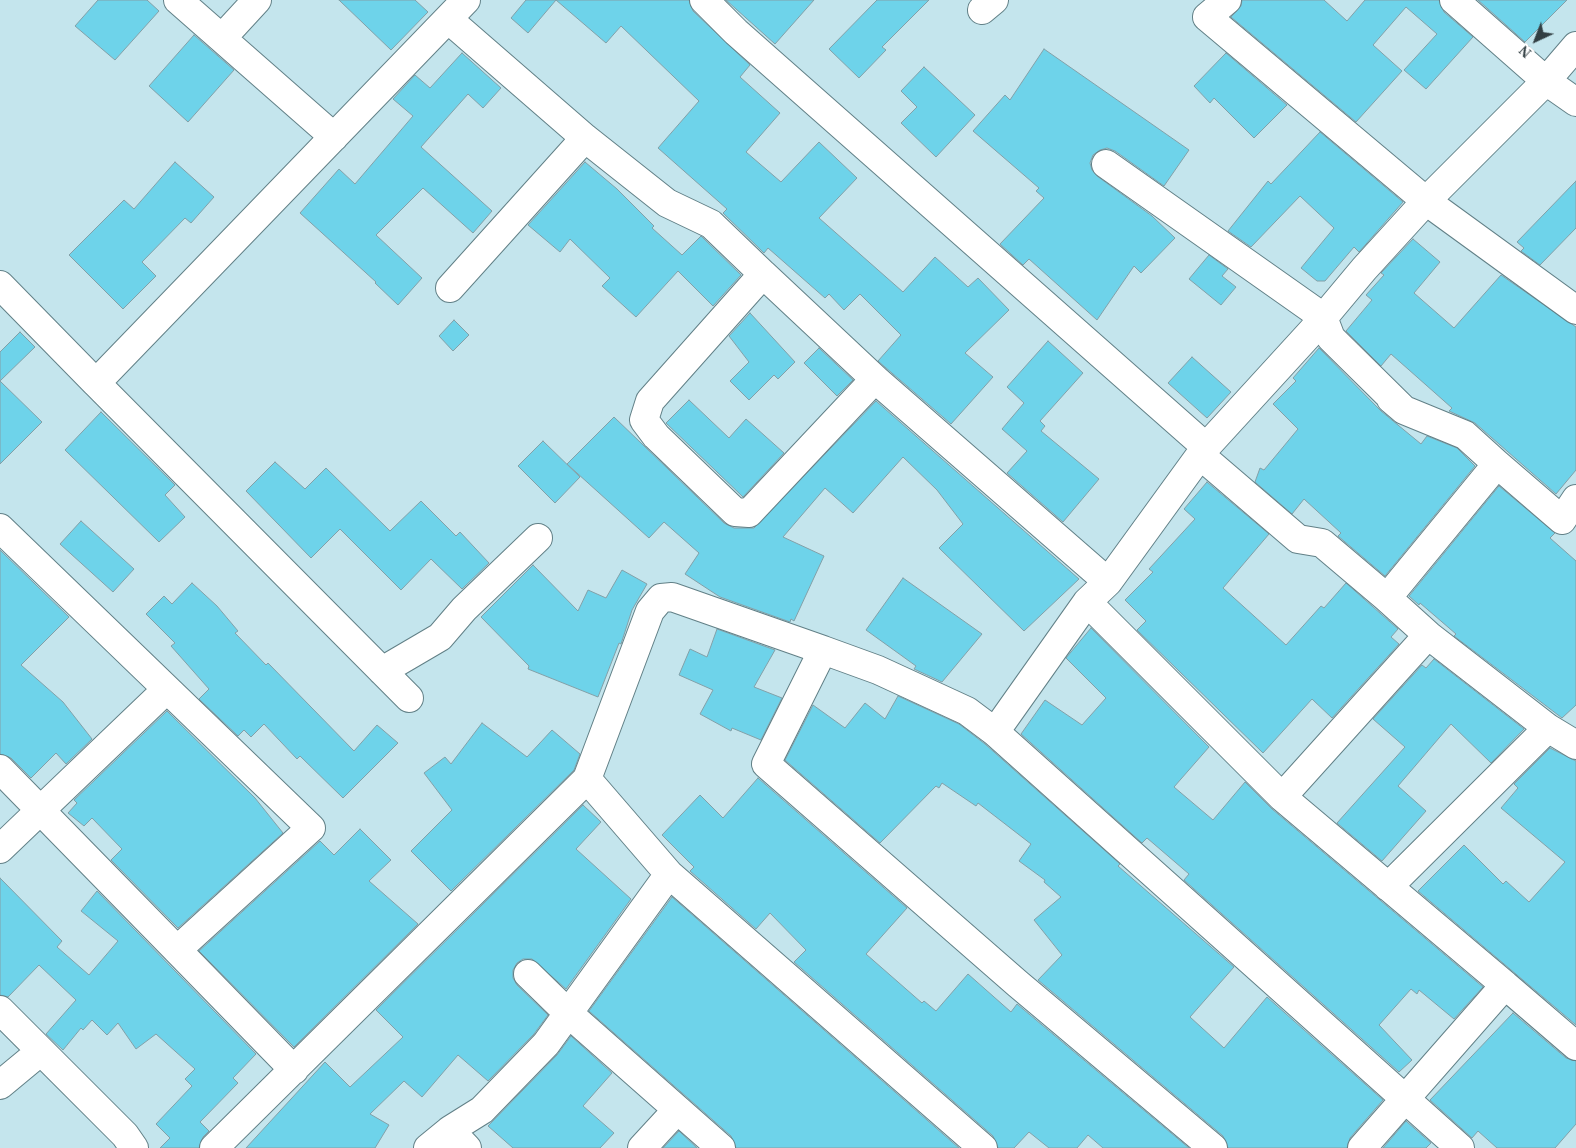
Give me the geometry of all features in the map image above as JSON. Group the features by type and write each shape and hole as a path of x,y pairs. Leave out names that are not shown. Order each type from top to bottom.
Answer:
{"street":[{"path":"178,0 334,137"},
{"path":"222,38 257,0"},
{"path":"704,0 1298,539 1322,543 1428,635 1548,728 1576,745"},
{"path":"1227,0 1207,18 1426,201 1576,310"},
{"path":"1454,0 1546,81 1576,102"},
{"path":"96,383 457,10 585,138 667,204 711,224 875,379 1108,582"},
{"path":"996,732 1087,602 1108,582 1203,451 1426,201 1546,81 1576,46"},
{"path":"450,288 585,138"},
{"path":"1106,164 1318,324 1404,410 1465,435 1497,464 1571,517"},
{"path":"763,274 650,401 644,420 656,436 735,512 749,513 875,379"},
{"path":"0,285 409,698"},
{"path":"1387,598 1497,464"},
{"path":"0,528 311,828 177,950"},
{"path":"382,671 440,637 464,609 538,538"},
{"path":"214,1148 587,780 650,611 661,598 672,597 878,670 967,711 996,732 1404,1101 1460,1148"},
{"path":"1087,602 1282,797 1576,1046"},
{"path":"1282,797 1428,635"},
{"path":"823,650 766,764 1018,984 1214,1148"},
{"path":"0,850 166,690"},
{"path":"1388,887 1548,728"},
{"path":"0,769 294,1070"},
{"path":"587,780 669,874 983,1148"},
{"path":"428,1148 459,1139 482,1110 546,1044 669,874"},
{"path":"528,974 568,1013 721,1148"},
{"path":"1362,1148 1505,985"},
{"path":"0,1010 125,1135 134,1148"},
{"path":"0,1085 41,1051"},
{"path":"642,1148 677,1110"}],"building":[{"path":"98,0 147,0 159,11 115,60 75,26"},
{"path":"339,0 415,0 428,12 391,50"},
{"path":"526,0 556,0 528,33 511,18"},
{"path":"556,0 689,0 693,11 750,65 740,77 780,113 746,152 781,182 819,142 857,178 819,218 903,292 935,257 968,287 978,278 1009,310 965,353 993,377 951,424 878,361 901,335 860,294 844,310 829,294 825,298 768,248 764,253 723,213 727,209 658,148 699,101 621,26 606,43"},
{"path":"726,0 814,0 775,44"},
{"path":"877,0 929,0 882,47 886,50 859,78 829,49"},
{"path":"1242,0 1324,0 1347,21 1365,0 1439,0 1444,12 1473,37 1426,89 1404,70 1437,34 1406,7 1373,45 1402,71 1356,122 1231,17 1241,6"},
{"path":"1478,0 1567,0 1525,42"},
{"path":"194,35 234,70 188,122 149,86"},
{"path":"1044,49 1189,150 1164,186 1115,151 1107,148 1093,155 1090,163 1092,170 1097,176 1152,216 1175,238 1141,273 1134,266 1097,320 1029,259 1023,265 1000,244 1044,198 1036,191 1039,188 973,131 1005,95 1010,100"},
{"path":"462,53 501,88 483,108 468,94 421,147 492,211 473,233 423,188 376,235 422,278 398,305 376,282 300,213 339,169 355,184 413,116 393,99 415,75 430,88"},
{"path":"1226,53 1287,105 1254,138 1214,98 1210,103 1194,86"},
{"path":"924,67 975,115 936,157 901,123 917,107 901,91"},
{"path":"1320,132 1403,202 1359,252 1354,247 1325,281 1317,281 1301,268 1334,228 1300,196 1251,247 1228,231 1268,181 1271,184"},
{"path":"175,162 214,197 191,223 185,218 142,262 156,276 123,309 69,255 124,200 134,209"},
{"path":"585,162 617,189 654,226 652,228 682,255 701,236 741,275 713,306 678,271 636,317 602,286 610,278 570,239 560,252 528,225"},
{"path":"1576,181 1576,228 1540,265 1521,251 1524,248 1517,242"},
{"path":"1413,239 1440,262 1414,293 1454,328 1501,275 1576,327 1576,470 1556,494 1475,423 1449,411 1452,408 1391,354 1381,366 1346,331 1372,300 1366,295 1384,275 1381,273"},
{"path":"1209,255 1228,269 1222,276 1236,287 1221,305 1189,279"},
{"path":"750,313 795,362 778,379 774,375 749,400 730,381 749,362 729,336"},
{"path":"454,320 469,335 453,351 439,336"},
{"path":"20,332 35,347 0,381 0,352"},
{"path":"1048,341 1083,373 1040,421 1045,426 1041,431 1099,479 1063,522 1007,473 1027,451 1002,429 1024,403 1007,387"},
{"path":"819,348 853,380 837,396 804,363"},
{"path":"1319,348 1381,411 1421,444 1427,436 1457,448 1475,466 1385,576 1338,536 1341,533 1304,499 1292,514 1255,482 1260,468 1264,470 1298,429 1273,404 1296,381 1293,378"},
{"path":"1192,357 1231,392 1207,418 1168,383"},
{"path":"0,381 42,422 0,464"},
{"path":"689,400 729,438 746,419 784,453 743,497 666,423"},
{"path":"876,401 1079,579 1024,631 939,548 963,524 937,490 903,457 853,513 825,488 783,537 824,556 794,621 791,619 790,622 720,597 685,574 699,553 664,522 649,538 567,464 614,417 724,523 734,528 754,528"},
{"path":"101,412 175,485 165,495 185,517 159,542 65,450"},
{"path":"543,441 580,477 555,503 518,466"},
{"path":"275,462 305,489 326,468 390,531 421,501 456,536 460,532 489,563 462,589 431,559 401,590 340,529 311,558 246,491"},
{"path":"1207,482 1269,534 1223,588 1286,645 1321,606 1324,608 1346,583 1398,629 1391,637 1399,644 1332,718 1312,699 1263,753 1137,630 1146,621 1125,600 1153,572 1149,569 1195,519 1184,509"},
{"path":"1499,486 1555,533 1550,538 1576,561 1576,705 1562,718 1454,636 1456,634 1409,596"},
{"path":"81,521 134,569 113,592 60,544"},
{"path":"0,550 69,617 21,665 63,702 92,739 66,764 56,753 31,778 11,758 0,754"},
{"path":"533,565 578,611 588,590 606,598 622,570 647,584 632,610 621,644 619,643 598,697 528,669 529,666 481,617"},
{"path":"903,578 982,634 942,682 914,669 916,666 866,630"},
{"path":"192,583 217,606 238,631 235,633 266,665 268,663 354,751 377,725 398,743 343,798 300,756 297,759 264,724 251,737 244,730 238,736 199,699 209,689 171,646 175,643 146,614 164,596 172,604"},
{"path":"1091,628 1209,747 1174,787 1213,820 1245,782 1272,809 1483,987 1454,1019 1419,990 1417,994 1411,989 1379,1025 1412,1060 1399,1072 1184,880 1189,874 1147,838 1142,843 1021,734 1045,700 1082,725 1106,698 1066,658"},
{"path":"717,629 775,650 754,687 782,698 761,740 732,728 731,731 700,714 713,690 679,675 690,649 707,657"},
{"path":"1434,659 1524,729 1491,763 1451,724 1398,786 1426,811 1382,861 1337,823 1405,747 1373,719 1422,665 1426,668"},
{"path":"898,696 959,724 985,744 1120,864 1118,866 1234,967 1190,1017 1224,1048 1267,997 1383,1100 1350,1138 1347,1148 1228,1148 1223,1136 1038,980 1062,955 1034,920 1061,897 1044,882 1045,880 1019,861 1031,844 978,803 976,806 942,783 939,788 936,786 880,843 785,760 813,705 845,728 865,703 885,719"},
{"path":"167,711 255,798 283,833 178,928 111,860 122,849 92,818 84,826 68,813 77,803 74,800"},
{"path":"482,723 527,757 552,730 580,754 574,770 451,891 411,851 452,810 424,773 445,757 451,764"},
{"path":"1550,748 1576,761 1576,1025 1418,891 1464,845 1503,884 1506,881 1529,902 1565,862 1501,808 1518,788 1514,784"},
{"path":"758,778 907,908 866,954 922,1003 924,1001 936,1011 968,974 1011,1012 1017,1004 1189,1148 1103,1148 1088,1135 1077,1148 1049,1148 1029,1132 1014,1148 998,1148 993,1136 794,962 806,950 770,913 756,929 690,871 694,867 662,835 700,795 723,818"},
{"path":"583,805 601,822 576,849 631,899 566,989 532,959 523,959 517,963 513,970 513,978 517,985 548,1015 534,1034 488,1081 458,1055 422,1097 404,1081 370,1114 389,1125 375,1148 246,1148 325,1062 350,1087 403,1037 376,1010"},
{"path":"360,829 391,860 369,881 418,924 294,1047 199,951 320,841 334,855"},
{"path":"0,878 62,941 57,947 89,975 118,941 81,911 97,891 256,1054 233,1078 238,1083 200,1122 209,1131 203,1137 199,1148 160,1148 170,1138 156,1124 192,1086 185,1079 195,1069 156,1034 136,1049 118,1023 107,1035 92,1020 83,1030 81,1028 63,1050 46,1034 76,1000 39,965 8,997 0,995"},
{"path":"672,897 959,1148 736,1148 731,1136 589,1011"},
{"path":"1513,1013 1566,1058 1576,1061 1576,1124 1555,1148 1497,1148 1478,1131 1472,1138 1430,1100"},
{"path":"571,1036 612,1073 583,1106 614,1133 600,1148 513,1148 488,1126 557,1055"},
{"path":"1406,1121 1431,1143 1426,1148 1383,1148"},
{"path":"679,1131 697,1148 663,1148"}]}
